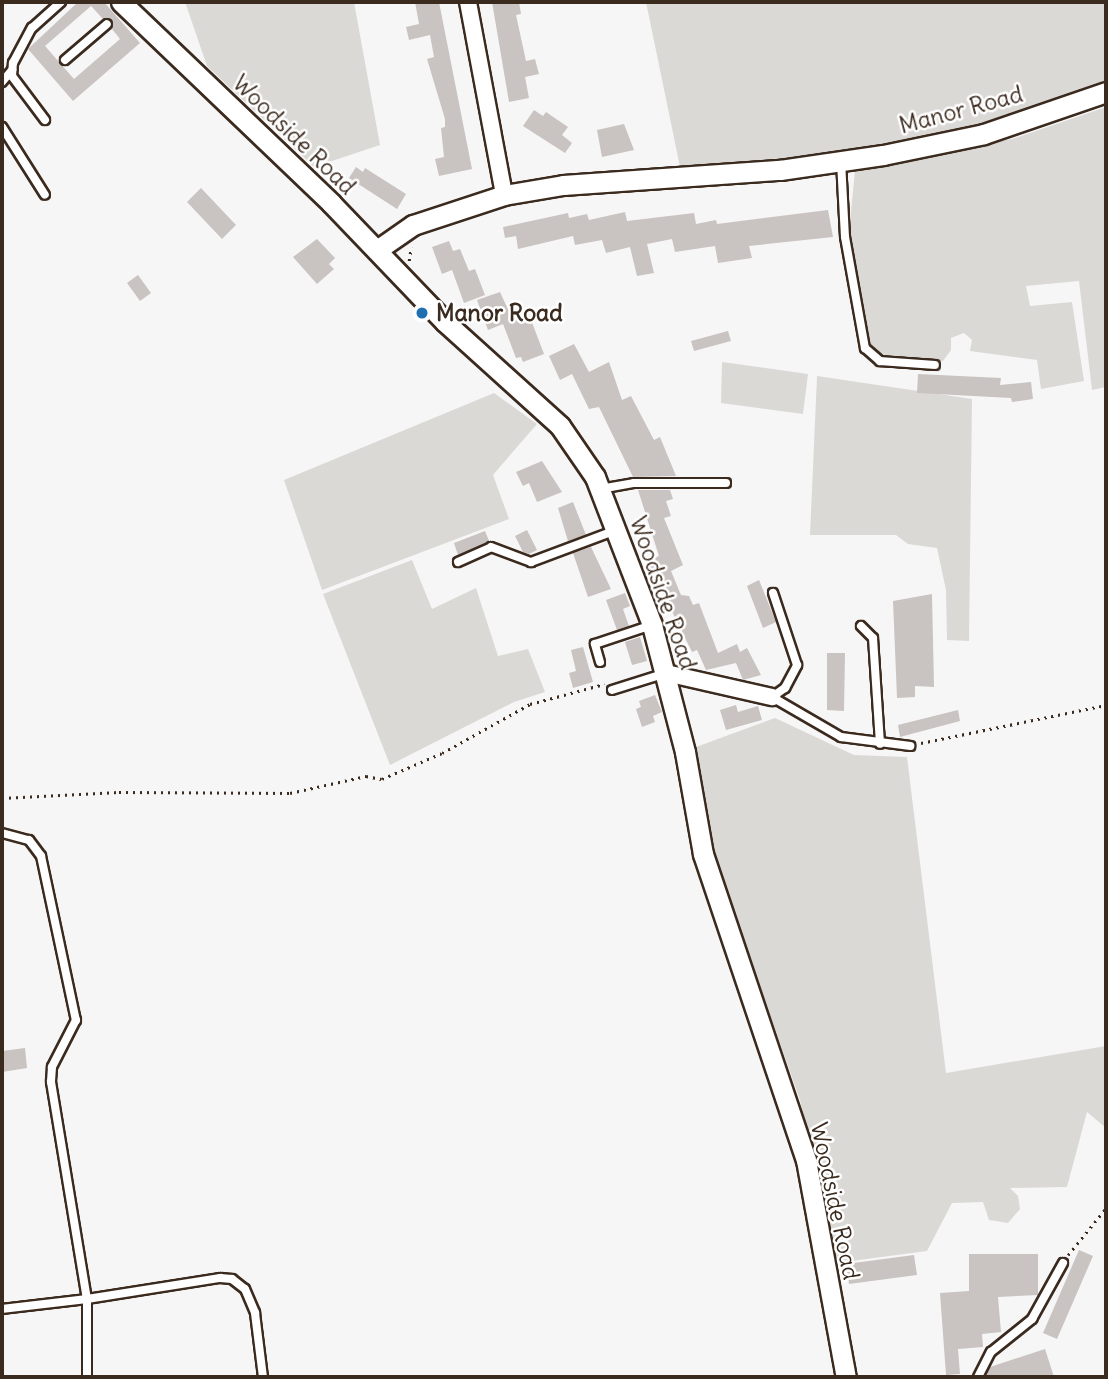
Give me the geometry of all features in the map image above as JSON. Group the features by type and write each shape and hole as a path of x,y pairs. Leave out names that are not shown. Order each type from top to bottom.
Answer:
{"street":[{"path":"468,2 504,195"},
{"name":"Woodside Road","path":"121,8 560,426 600,489 652,625 666,673 703,854 806,1160 846,1377"},
{"name":"Manor Road","path":"377,250 413,225 504,195 841,161 984,134 1106,92"},
{"path":"666,673 772,697"}],"lane":[{"path":"2,82 12,70 16,51 32,27 61,2"},
{"path":"65,60 107,24"},
{"path":"12,70 17,84 44,120"},
{"path":"2,127 45,195"},
{"path":"841,161 845,237 865,348 880,361 935,365"},
{"path":"600,489 634,483 726,483"},
{"path":"458,562 491,547 531,562 616,530"},
{"path":"773,593 797,665 785,688 772,697 841,737 910,746"},
{"path":"600,662 595,644 652,625"},
{"path":"861,626 873,638 880,744"},
{"path":"611,686 666,673"},
{"path":"2,832 29,840 41,856 76,1020 51,1067 51,1082 87,1299 87,1377"},
{"path":"977,1377 991,1352 1032,1319 1063,1263"},
{"path":"2,1309 232,1279 245,1289 255,1313 262,1377"}],"path":[{"path":"411,285 408,259 413,240"},
{"path":"2,798 119,792 290,793 366,776 382,779 461,743 530,704 611,686"},
{"path":"910,746 1106,705"},
{"path":"1063,1263 1106,1208"}],"shaded area":[{"path":"185,2 354,2 380,145 314,167 207,66"},
{"path":"646,2 1106,2 1106,83 964,130 827,154 680,167"},
{"path":"1106,107 1106,387 1092,390 1079,281 1026,286 1030,306 1072,302 1084,381 1041,389 1037,360 970,351 972,340 964,333 951,338 951,350 943,361 885,355 871,347 849,233 855,170 1012,139"},
{"path":"722,362 808,374 803,414 721,403"},
{"path":"817,376 972,399 969,641 947,640 946,590 937,548 908,544 896,535 810,535"},
{"path":"494,393 537,424 493,475 509,519 322,590 284,480"},
{"path":"412,560 432,609 476,588 498,656 528,649 545,692 514,702 390,765 323,594"},
{"path":"775,718 854,755 907,757 946,1073 1106,1046 1106,1128 1087,1112 1067,1187 1010,1188 1018,1196 1020,1209 1008,1223 989,1220 983,1202 952,1203 927,1251 836,1263 800,1100 705,830 696,747"}],"building":[{"path":"78,2 104,2 140,43 73,101 28,49","holes":["91,6 103,19 111,19 112,29 120,39 74,79 45,46"]},
{"path":"415,2 439,2 472,169 439,176 435,159 444,157 441,128 445,127 445,119 427,59 434,57 430,35 409,40 406,27 419,24"},
{"path":"492,2 519,2 521,14 516,15 526,61 535,59 539,74 525,77 529,98 509,102"},
{"path":"534,110 543,116 546,112 568,127 562,135 572,143 565,153 523,126"},
{"path":"624,124 634,150 602,157 597,130"},
{"path":"356,167 363,172 365,168 406,194 397,209 349,178"},
{"path":"201,188 236,225 222,239 187,202"},
{"path":"828,210 833,237 749,246 752,258 718,263 715,246 675,252 672,239 647,244 654,273 637,276 630,247 606,253 602,240 575,245 573,236 518,249 516,236 505,238 503,227 568,213 569,218 587,214 589,220 625,212 627,221 694,213 696,224 716,220 717,224"},
{"path":"317,239 335,258 329,264 334,269 317,284 293,257"},
{"path":"449,241 453,251 460,249 469,271 475,269 485,295 464,303 452,270 442,274 432,247"},
{"path":"138,275 151,293 140,301 127,283"},
{"path":"500,292 512,318 528,312 544,354 523,362 521,357 516,358 503,324 488,330 477,300"},
{"path":"728,331 731,341 694,351 691,341"},
{"path":"574,344 589,372 609,362 622,400 631,396 654,440 660,437 676,476 633,477 599,407 589,409 572,374 560,380 549,356"},
{"path":"918,374 1001,378 1000,385 1031,382 1033,399 1012,402 1011,398 917,393"},
{"path":"542,461 562,492 537,502 529,483 523,486 516,472"},
{"path":"638,490 670,490 673,499 666,501 671,516 664,518 683,565 671,571 681,595 689,596 693,605 699,603 718,653 737,644 740,652 747,648 761,675 743,680 736,663 706,670 697,650 692,652 647,561 659,556"},
{"path":"573,502 586,535 568,541 558,508"},
{"path":"527,530 537,550 529,554 523,552 515,536"},
{"path":"485,531 489,541 458,555 454,543"},
{"path":"591,547 611,589 588,597 573,553"},
{"path":"759,580 776,622 763,628 747,586"},
{"path":"625,593 630,606 623,609 629,626 617,630 606,600"},
{"path":"932,594 934,687 915,686 915,697 897,698 893,601"},
{"path":"640,637 647,661 632,665 625,642"},
{"path":"583,647 593,682 573,688 569,673 576,671 571,650"},
{"path":"827,653 845,653 844,711 827,710"},
{"path":"655,695 662,712 653,716 655,722 642,727 636,709 641,707 639,701"},
{"path":"736,705 738,712 758,706 762,720 726,730 720,710"},
{"path":"958,710 960,721 900,737 898,725"},
{"path":"25,1048 27,1068 2,1072 2,1051"},
{"path":"1079,1250 1093,1256 1057,1339 1043,1333"},
{"path":"969,1254 1038,1254 1038,1295 998,1297 1001,1332 982,1334 983,1347 958,1349 960,1374 946,1375 940,1293 969,1291"},
{"path":"914,1255 917,1275 849,1284 846,1264"},
{"path":"1045,1349 1054,1377 985,1377 990,1367"}],"place":[{"name":"Manor Road","path":"422,313"}]}
